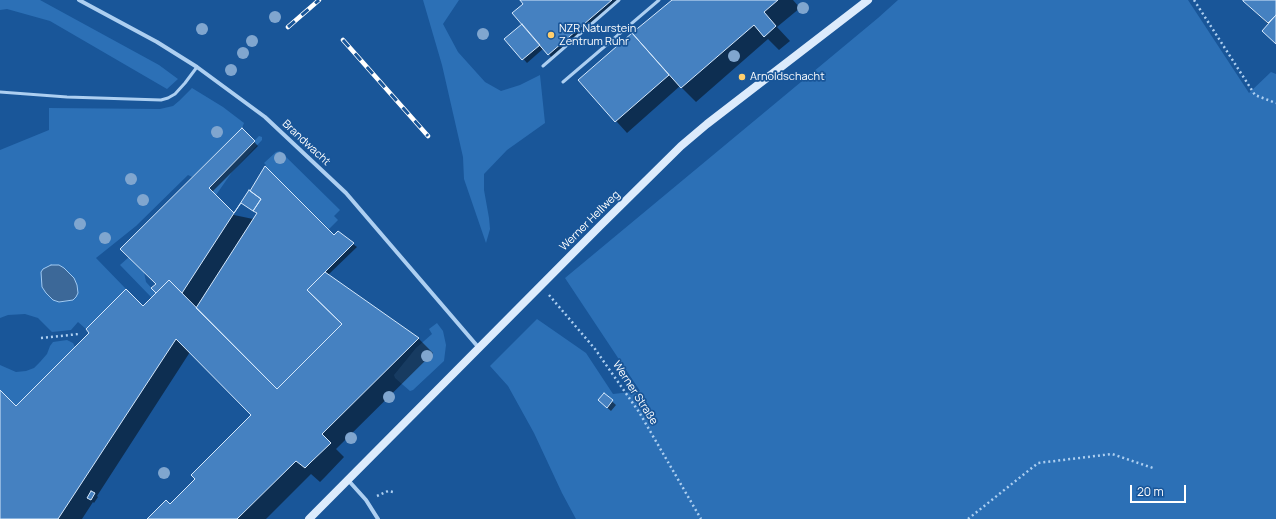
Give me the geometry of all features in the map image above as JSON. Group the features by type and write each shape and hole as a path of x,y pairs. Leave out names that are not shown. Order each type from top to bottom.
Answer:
{"main road":[{"name":"Werner Hellweg","path":"309,519 681,146 707,124 868,0"}],"street":[{"name":"Brandwacht","path":"79,0 157,42 197,67 265,117 346,193 479,348"},
{"path":"348,480 366,500 378,519"}],"lane":[{"path":"543,66 619,0"},
{"path":"563,82 660,0"},
{"path":"0,92 67,97 161,100 174,94 185,83 197,67"}],"path":[{"path":"1194,0 1255,95 1276,103"},
{"name":"Werner Straße","path":"542,286 596,348 635,406 701,519"},
{"path":"41,338 79,334"},
{"path":"968,519 1038,463 1112,454 1153,468"},
{"path":"366,500 388,491 393,492"}],"shaded area":[{"path":"0,0 40,0 159,65 178,79 167,89 50,21 7,9 0,10"},
{"path":"423,0 459,0 443,24 458,52 485,82 501,91 520,85 540,75 545,123 507,150 484,174 484,190 490,229 486,243 464,179 463,157 442,65"},
{"path":"898,0 1188,0 1249,93 1271,72 1276,74 1276,519 576,519 534,433 508,386 490,366 537,319 586,353 613,394 640,391 565,278"},
{"path":"192,88 223,107 244,123 242,128 192,177 188,175 136,226 96,258 126,289 86,329 78,322 71,330 52,332 38,318 25,314 8,315 0,318 0,150 49,130 49,108 160,109 173,106"},
{"path":"259,136 262,137 262,140 232,172 216,195 209,188"},
{"path":"280,151 340,210 334,216 338,220 329,229 265,166 266,165 264,163 276,152"},
{"path":"129,257 144,272 146,282 156,293 152,298 120,265"},
{"path":"51,265 59,265 74,278 78,293 73,300 59,302 53,300 42,287 41,272 43,269"},
{"path":"437,323 443,331 446,345 444,361 413,390 410,391 395,378 394,375 416,348 432,334 429,329"},
{"path":"67,340 73,343 75,347 16,406 0,390 0,365 16,372 26,371 34,368 40,362 47,354 53,342"}],"building":[{"name":"NZR Naturstein Zentrum Ruhr","path":"520,0 612,0 548,55 512,13 523,4"},
{"path":"672,0 778,0 764,12 776,26 764,37 754,25 681,88 632,33"},
{"path":"1243,0 1276,0 1276,15 1268,23"},
{"path":"1276,15 1276,44 1262,31"},
{"path":"522,24 540,45 522,60 504,39"},
{"path":"632,33 669,75 615,122 578,80"},
{"path":"242,128 255,141 209,188 234,213 241,203 253,211 261,199 250,191 265,166 334,235 338,231 354,243 307,290 342,324 277,389 169,280 156,293 151,288 156,284 120,249"},
{"path":"249,190 261,199 253,211 257,213 196,308 277,389 342,324 307,290 325,272 419,338 322,434 331,443 305,468 296,461 237,519 147,519 166,500 170,504 195,479 191,475 251,415 176,339 58,519 0,519 0,390 16,406 89,333 86,329 126,289 143,306 169,280 182,293"},
{"path":"604,393 613,400 607,408 598,400"},
{"path":"91,491 95,493 91,500 87,498"}],"railway":[{"path":"288,27 319,0"},
{"path":"343,40 428,136"}],"place":[{"name":"NZR Naturstein Zentrum Ruhr","path":"551,35"},
{"name":"Arnoldschacht","path":"742,77"}]}
